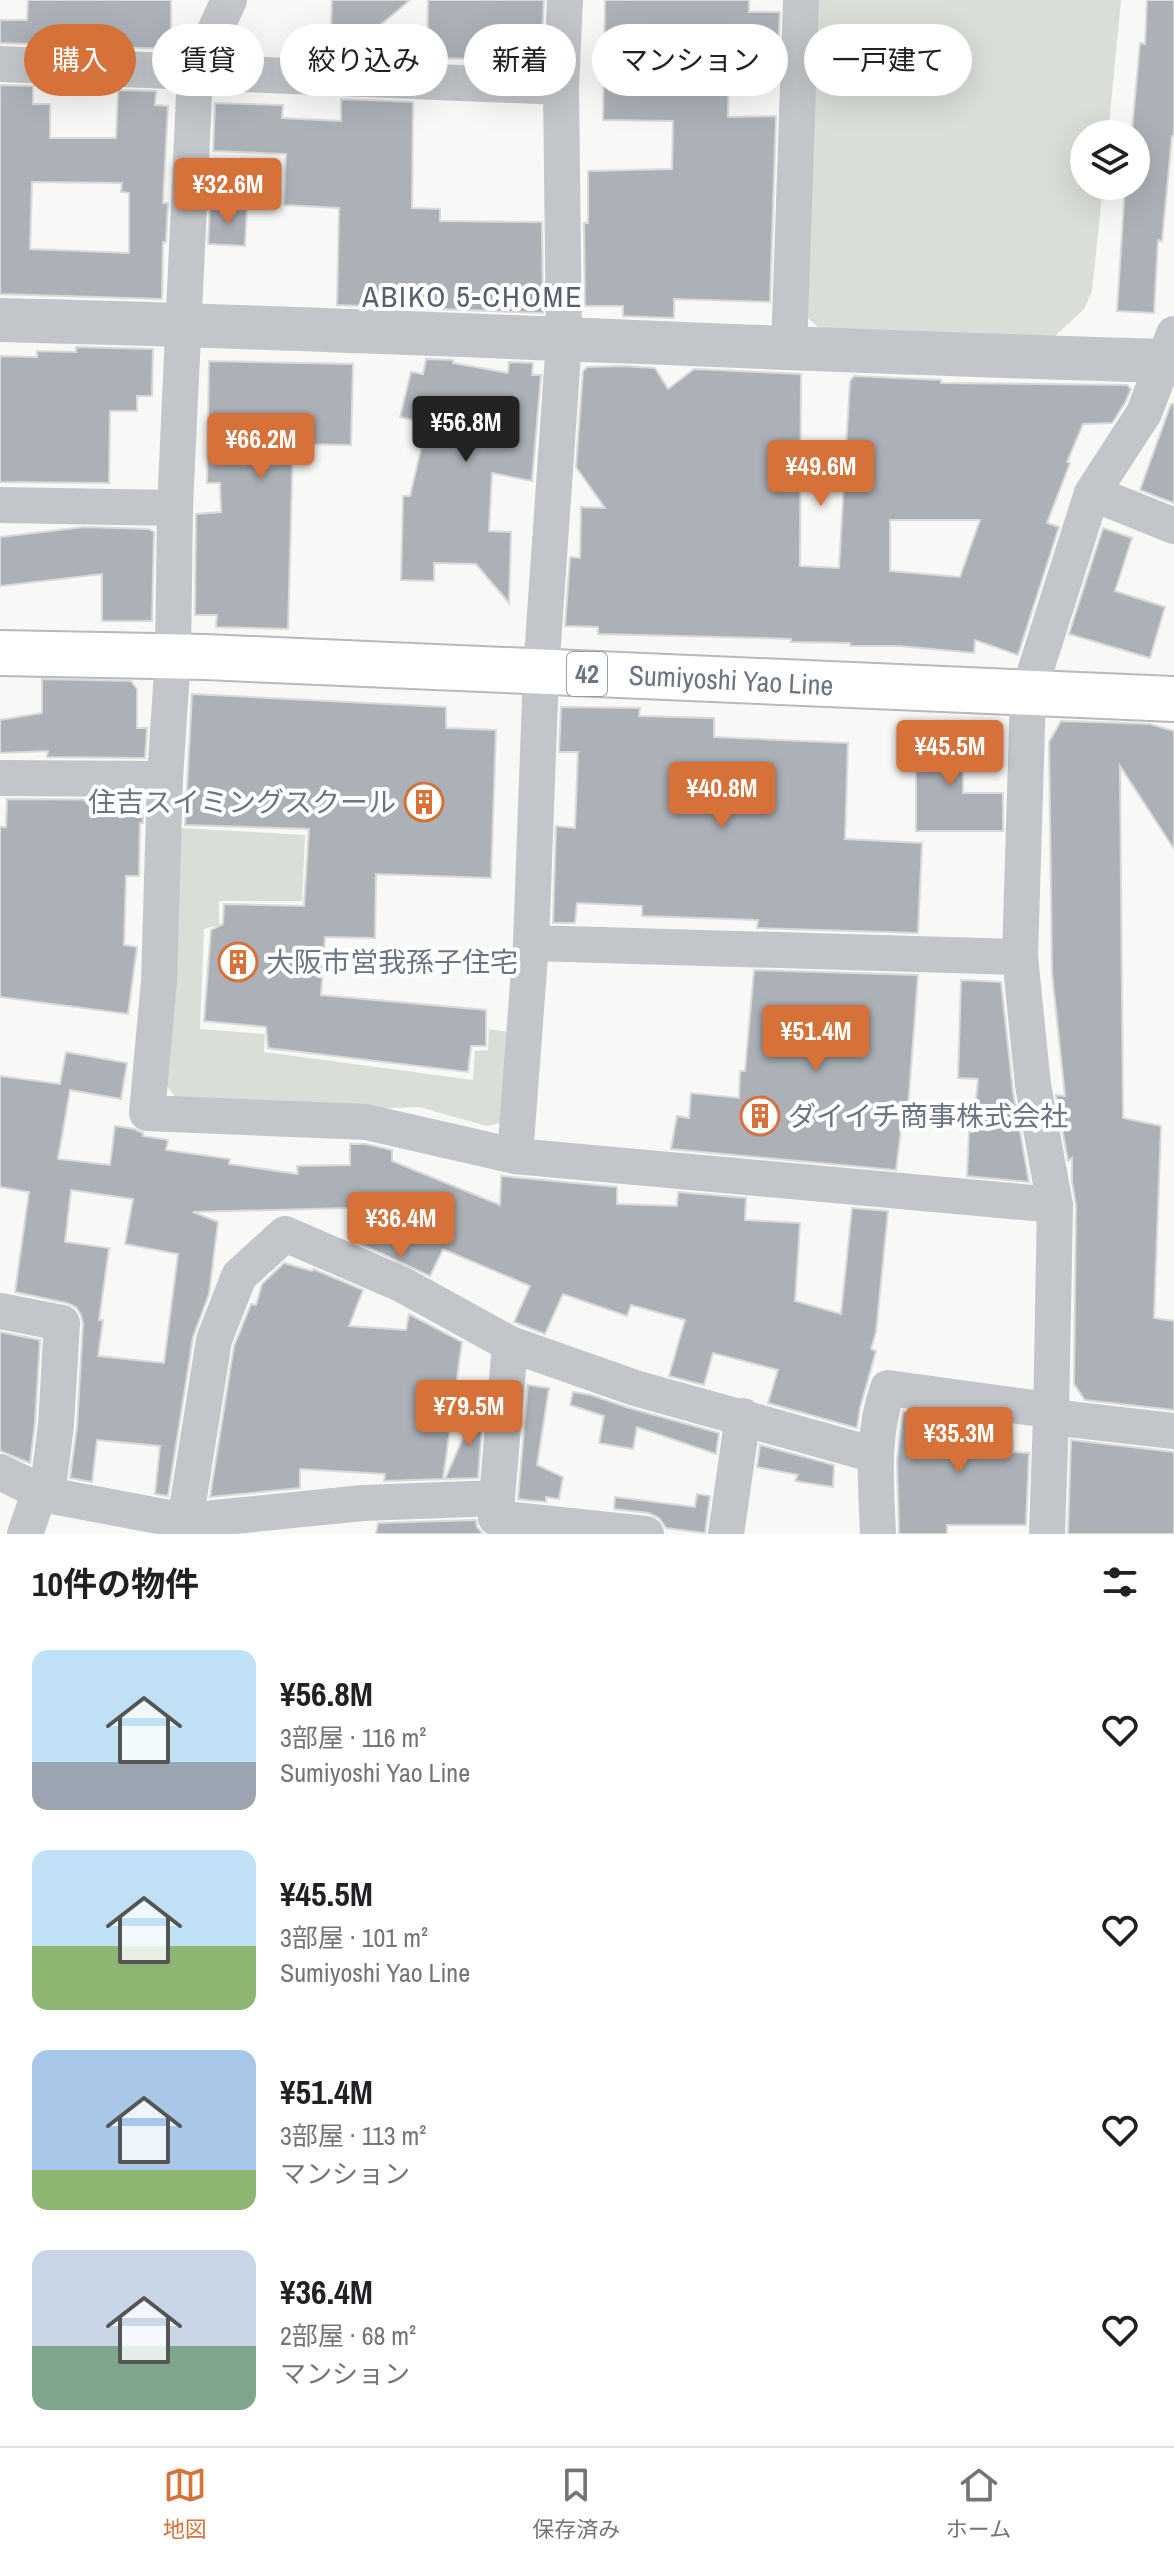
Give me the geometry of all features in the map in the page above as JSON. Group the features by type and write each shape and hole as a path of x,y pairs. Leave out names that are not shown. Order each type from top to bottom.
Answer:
{"main road":[{"name":"Sumiyoshi Yao Line","path":"0,653 173,656 1174,699"}],"street":[{"path":"218,24 229,0"},
{"path":"564,24 565,0"},
{"path":"789,349 801,0"},
{"path":"0,64 152,72"},
{"path":"264,76 464,84"},
{"path":"194,96 175,508 173,656 165,779 159,981 147,1113 366,1122 515,1156 1055,1205"},
{"path":"515,1156 531,943 541,672 564,340 561,96"},
{"path":"0,320 185,324 789,349 1168,348 1144,413 1092,493 1028,694 1020,957 1033,1085 1055,1205 1047,1534"},
{"path":"1092,493 1174,526"},
{"path":"0,505 175,508"},
{"path":"0,778 165,779"},
{"path":"531,943 1020,957"},
{"path":"184,1528 214,1340 239,1276 285,1234 401,1284 510,1344 635,1388 875,1455"},
{"path":"0,1311 62,1323 56,1425 44,1493 25,1534"},
{"path":"496,1516 510,1344"},
{"path":"878,1534 875,1455 882,1403 888,1388 1041,1409 1051,1417 1174,1431"},
{"path":"726,1534 743,1416"},
{"path":"0,1472 44,1493 184,1528 364,1518 496,1516 646,1534"}],"shaded area":[{"path":"815,0 1121,0 1109,120 1070,120 1070,200 1102,200 1092,291 1084,309 1055,336 821,330 804,314 812,96 972,96 972,24 814,24"},
{"path":"181,828 305,835 302,901 219,901 219,925 204,929 200,1029 265,1034 264,1052 473,1080 475,1051 488,1050 489,1029 509,1032 501,1123 487,1126 419,1107 308,1111 179,1102 163,1080"}],"building":[{"path":"28,0 171,0 171,24 152,24 152,48 136,48 136,24 24,24 24,44 0,43 0,20 27,20"},
{"path":"332,0 410,0 382,24 331,24"},
{"path":"428,0 544,0 543,24 464,24 464,59 448,58 448,24 428,24"},
{"path":"605,0 749,0 749,12 780,12 779,24 605,24"},
{"path":"1147,0 1174,0 1174,136 1162,241 1158,240 1154,313 1117,311 1124,200 1150,200 1150,120 1133,120 1140,43 1145,44"},
{"path":"0,85 24,86 24,96 33,96 33,104 50,104 50,138 116,138 118,96 136,96 136,90 152,91 152,96 156,96 155,105 168,106 163,203 168,203 166,242 163,242 162,299 0,294","holes":["32,182 122,183 121,192 129,193 129,253 30,249"]},
{"path":"603,96 728,96 728,117 776,116 770,302 674,299 674,318 623,316 623,306 585,306 584,223 588,223 588,171 672,169 673,121 603,120"},
{"path":"341,99 413,102 412,208 440,209 440,221 542,222 543,313 337,305 339,208 284,205 286,154 213,151 215,103 283,105 282,118 341,121"},
{"path":"210,205 247,207 245,246 208,244"},
{"path":"76,347 153,349 152,396 137,396 137,411 110,411 109,483 0,482 0,356 37,357 37,351 76,352"},
{"path":"426,359 453,360 453,363 508,373 509,362 533,363 532,375 541,375 532,481 492,473 489,531 511,532 509,603 476,564 434,563 434,581 401,580 403,496 410,496 427,423 400,417 411,372 423,374"},
{"path":"209,361 353,364 351,445 293,444 288,629 216,627 217,615 195,615 196,514 221,512 220,483 207,483"},
{"path":"587,367 655,368 668,389 694,369 801,374 800,566 839,568 850,381 854,376 941,380 941,383 1127,385 1131,389 1112,423 1083,424 1047,523 1059,527 1018,655 975,640 974,653 900,646 791,642 791,639 598,634 598,627 565,626 570,557 580,558 581,507 605,508 576,467 583,371","holes":["890,520 980,520 960,577 890,571"]},
{"path":"1171,404 1174,404 1174,503 1140,490"},
{"path":"84,527 149,529 154,532 152,621 102,621 102,574 0,586 0,537"},
{"path":"1103,528 1132,538 1115,591 1165,607 1150,658 1069,634"},
{"path":"42,679 131,681 137,689 137,728 147,728 145,758 47,757 48,751 0,753 0,720 42,713"},
{"path":"192,694 446,707 446,728 496,730 491,878 376,874 375,938 325,937 321,995 486,1010 486,1046 471,1046 468,1072 268,1048 266,1027 204,1021 211,930 223,924 224,904 304,906 309,829 185,825"},
{"path":"561,707 640,708 639,716 714,718 714,737 848,743 845,839 922,843 918,933 757,928 758,920 642,916 642,906 577,903 575,923 553,923 556,826 575,828 578,752 559,752"},
{"path":"1061,721 1150,724 1174,731 1174,849 1120,766 1123,1118 1161,1126 1154,1318 1174,1321 1174,1410 1085,1400 1074,1384 1076,1205 1072,1158 1068,1161 1056,1095 1065,1096 1052,973 1049,742"},
{"path":"916,729 963,729 963,793 1003,793 1003,831 916,831"},
{"path":"7,799 143,800 139,876 126,876 124,945 137,947 128,1014 0,997 0,827 6,827"},
{"path":"754,970 918,975 907,1121 902,1121 896,1170 671,1149 677,1116 689,1118 691,1093 739,1098 740,1071 745,1071"},
{"path":"961,980 1001,982 1013,1092 1029,1182 967,1176 969,1132 973,1132 978,1079 958,1078"},
{"path":"66,1052 127,1063 121,1099 70,1090 58,1159 110,1165 115,1126 134,1129 143,1136 168,1140 166,1150 230,1159 229,1164 298,1174 297,1166 350,1165 350,1144 366,1144 392,1150 392,1161 500,1205 501,1176 617,1187 617,1204 677,1206 678,1192 746,1198 745,1220 800,1223 795,1301 841,1314 852,1208 888,1211 876,1332 871,1349 876,1351 857,1428 768,1403 778,1370 713,1353 704,1385 669,1376 685,1320 631,1305 627,1316 563,1294 545,1334 514,1322 530,1286 443,1249 430,1276 348,1238 348,1208 193,1212 218,1222 209,1294 193,1337 168,1496 155,1494 160,1446 97,1440 92,1482 70,1478 77,1426 81,1315 76,1307 67,1303 15,1292 29,1192 0,1187 0,1076 60,1084","holes":["71,1190 133,1199 125,1244 178,1254 164,1363 98,1356 103,1320 99,1320 109,1248 65,1242"]},
{"path":"284,1263 313,1269 363,1290 349,1326 406,1330 409,1314 462,1342 443,1479 384,1481 385,1474 300,1469 300,1488 210,1497 234,1346 251,1304 256,1305 262,1284"},
{"path":"0,1332 40,1340 30,1463 0,1451"},
{"path":"528,1385 549,1388 537,1465 563,1477 559,1499 546,1497 546,1502 518,1499"},
{"path":"485,1388 478,1478 445,1479"},
{"path":"573,1392 719,1433 716,1454 637,1427 633,1449 599,1443 604,1416 570,1405"},
{"path":"903,1411 1012,1426 1013,1452 1029,1453 1026,1525 947,1525 947,1534 899,1534 897,1461"},
{"path":"1071,1440 1174,1452 1174,1534 1068,1534"},
{"path":"760,1445 834,1465 833,1487 795,1481 798,1475 757,1467"},
{"path":"697,1494 710,1496 705,1533 666,1528 659,1518 649,1513 614,1509 615,1497 695,1507"},
{"path":"476,1520 483,1534 376,1534 378,1523"}],"place":[{"name":"住吉スイミングスクール","path":"424,802"},
{"name":"大阪市営我孫子住宅","path":"238,962"},
{"name":"ダイイチ商事株式会社","path":"760,1116"}],"district":[{"name":"ABIKO 5-CHOME","path":"473,297"}]}
